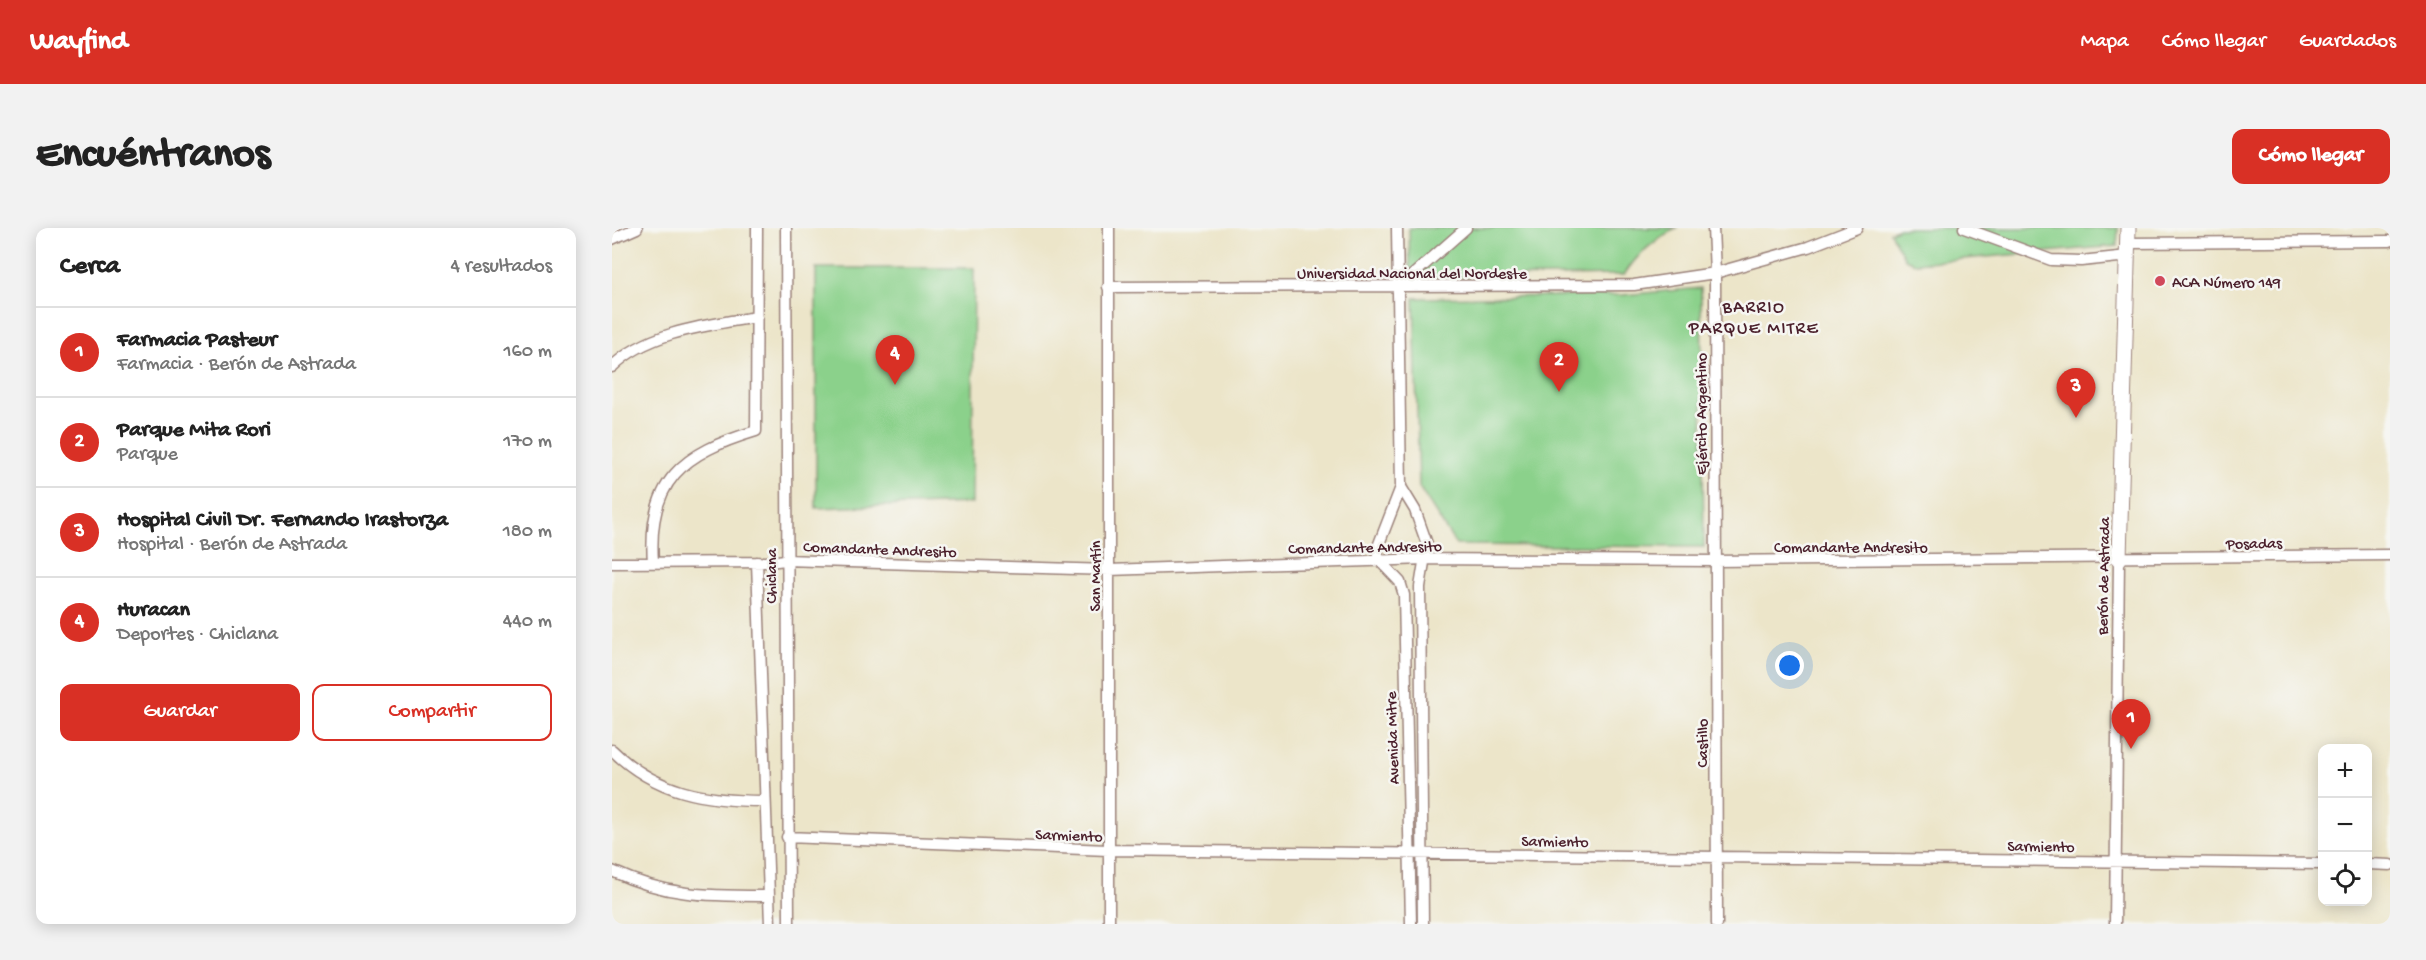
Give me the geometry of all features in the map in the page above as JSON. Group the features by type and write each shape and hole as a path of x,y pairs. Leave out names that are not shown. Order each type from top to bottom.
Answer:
{"street":[{"path":"612,239 637,228"},
{"path":"654,562 651,534 656,509 667,486 683,463 704,450 756,431 757,228"},
{"name":"Chiclana","path":"786,228 785,560 789,924"},
{"name":"San Martín","path":"1109,228 1109,924"},
{"path":"1379,560 1377,549 1401,487 1397,228"},
{"path":"1398,288 1466,228"},
{"name":"Ejército Argentino","path":"1713,228 1715,561"},
{"path":"1714,273 1798,250 1857,228"},
{"path":"1964,228 2051,260 2081,261 2128,242 2390,241"},
{"name":"Berón de Astrada","path":"2115,924 2119,559 2128,242"},
{"name":"Universidad Nacional del Nordeste","path":"1108,287 1398,288 1634,285 1714,273"},
{"path":"612,367 625,354 665,337 709,325 757,317"},
{"name":"Avenida Mitre","path":"1401,487 1414,510 1427,544 1420,587 1423,924"},
{"name":"Posadas","path":"2119,559 2390,555"},
{"name":"Comandante Andresito","path":"612,564 785,560 1109,570 1425,559 1715,561 2119,559"},
{"name":"Avenida Mitre","path":"1379,560 1400,582 1404,595 1404,711 1411,853 1411,924"},
{"name":"Castillo","path":"1715,561 1717,924"},
{"path":"757,562 770,924"},
{"path":"612,750 651,778 684,794 723,801 764,801"},
{"name":"Sarmiento","path":"787,837 1108,850 2318,864"},
{"path":"2372,864 2390,865"},
{"path":"612,871 644,885 700,896 769,896"}],"green space":[{"path":"1409,228 1676,228 1647,248 1624,275 1410,278"},
{"path":"1899,228 2118,228 2117,246 1915,263 1905,259 1890,232"},
{"path":"816,268 974,268 972,503 816,508"},
{"path":"1701,288 1704,547 1456,545 1419,487 1414,298 1622,295"}],"place":[{"name":"ACA Número 149","path":"2160,281"},
{"name":"Huracan","path":"895,385"},
{"name":"Parque Mita Rori","path":"1559,392"},
{"name":"Hospital Civil Dr. Fernando Irastorza","path":"2076,418"},
{"name":"Farmacia Pasteur","path":"2131,749"}],"district":[{"name":"BARRIO PARQUE MITRE","path":"1754,316"}]}
